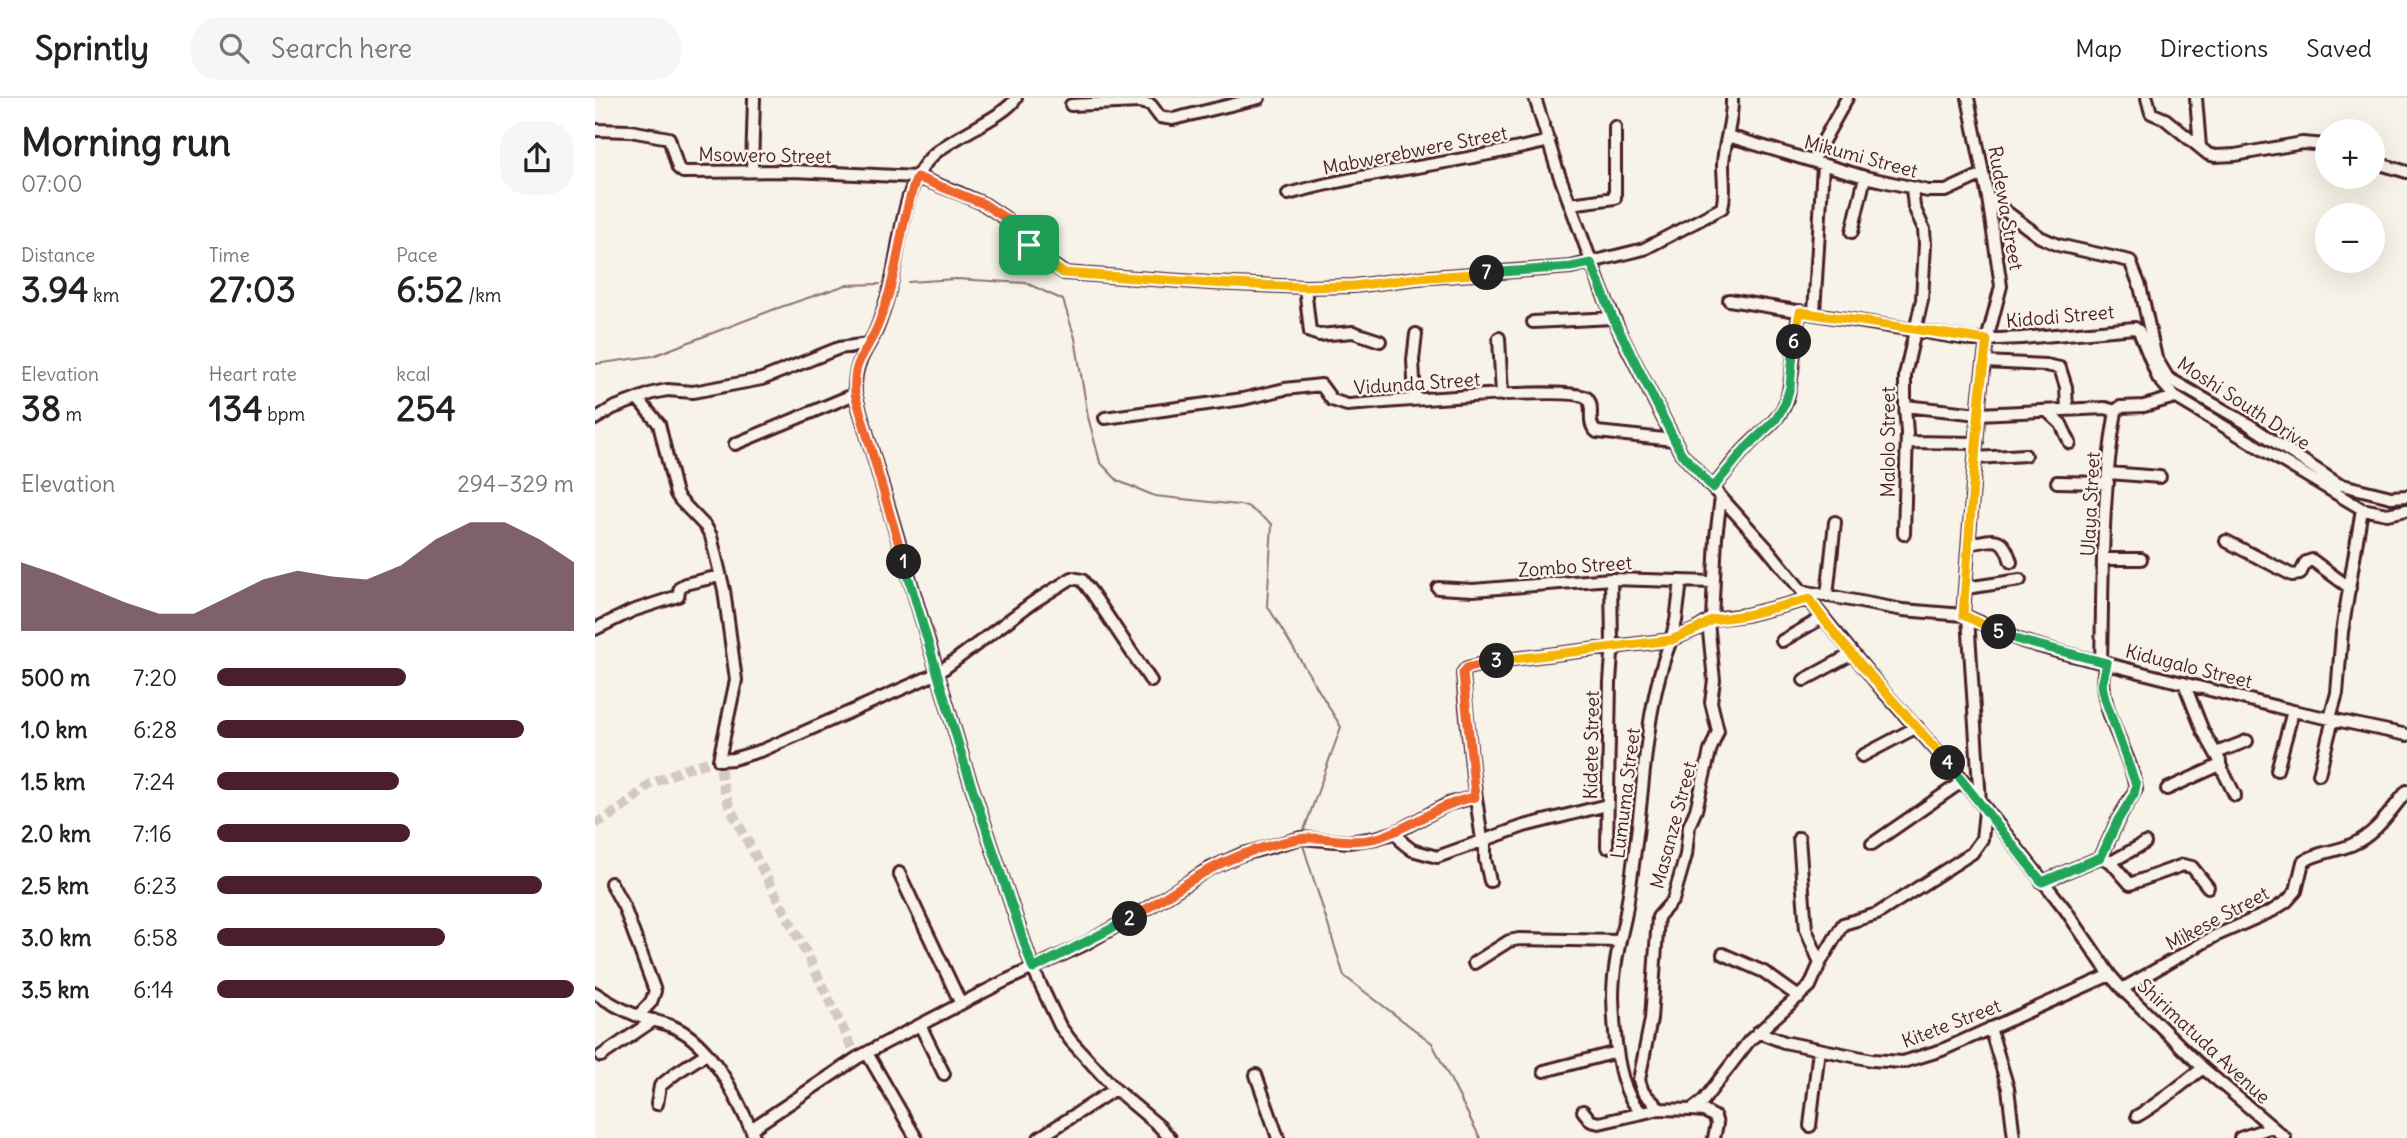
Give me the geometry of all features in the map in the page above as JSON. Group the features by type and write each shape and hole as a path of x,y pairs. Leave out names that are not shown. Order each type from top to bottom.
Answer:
{"street":[{"path":"752,170 754,98"},
{"path":"1016,98 1014,103 999,114 935,153 917,177 900,233 889,292 875,333 860,356 855,371 855,394 973,791 1033,969 1060,1026 1115,1089 1170,1138"},
{"path":"1071,105 1147,103 1160,117 1173,119 1259,98"},
{"name":"Shirimatuda Avenue","path":"1535,98 1570,204 1613,318 1681,453 1963,781 2065,909 2122,989 2161,1030 2285,1138"},
{"name":"Msowero Street","path":"595,130 630,131 669,138 678,168 683,172 752,170 917,177 984,204 1005,218 1034,251 1063,273 1210,283 1354,286 1417,278 1571,267 1644,249 1717,212 1724,202 1723,162 1732,98"},
{"path":"1812,161 1847,98"},
{"name":"Rudewa Street","path":"1968,98 1988,198 2001,286 1987,340 1976,443 1966,588 1965,616 1982,806"},
{"path":"2147,98 2151,113 2165,119 2208,154 2223,156 2302,143 2315,144"},
{"path":"2196,98 2200,147"},
{"path":"1570,204 1615,198 1615,127"},
{"name":"Mikumi Street","path":"1728,136 1865,177 1937,192 1946,191 1983,174"},
{"name":"Mabwerebwere Street","path":"1288,194 1325,183 1449,162 1549,141"},
{"path":"1814,313 1823,165"},
{"path":"2385,166 2407,172"},
{"path":"1853,232 1865,177"},
{"name":"Malolo Street","path":"1904,534 1907,442 1905,375 1917,330 1925,277 1926,244 1924,229 1914,207 1912,188"},
{"name":"Moshi South Drive","path":"1988,198 2041,237 2058,245 2130,261 2140,285 2156,358 2168,378 2248,424 2338,484 2391,497 2407,496"},
{"path":"1305,287 1310,332 1319,335 1353,332 1380,341"},
{"name":"Kidodi Street","path":"1729,300 1987,340 2134,328 2139,331 2158,378 2175,397 2362,509 2387,514 2407,510"},
{"path":"1710,621 1717,493 1744,450 1776,419 1785,404 1790,387 1794,336 1800,312"},
{"path":"1533,322 1613,318"},
{"path":"1415,399 1413,360 1416,334"},
{"path":"1499,338 1502,395"},
{"path":"595,419 613,408 667,390 693,392 762,379 839,348 868,344"},
{"path":"1985,362 2060,368 2066,387 2067,409"},
{"name":"Vidunda Street","path":"1105,418 1321,385 1332,400 1347,405 1502,395 1584,396 1591,406 1591,424 1597,432 1674,440"},
{"path":"735,444 855,394"},
{"path":"1905,406 1979,414 2105,408 2116,411 2120,407 2144,406 2175,397"},
{"path":"638,399 659,424 676,494 711,536 725,590 736,680 719,760 733,760 764,750 938,673 1032,603 1077,577 1092,593 1151,681"},
{"path":"2047,411 2061,424 2070,443"},
{"name":"Ulaya Street","path":"2106,859 2118,820 2136,789 2102,685 2103,559 2108,478 2116,411"},
{"path":"1907,442 1976,443"},
{"path":"1976,458 2025,455"},
{"path":"2057,482 2160,477"},
{"path":"2319,774 2337,693 2342,632 2362,509"},
{"path":"1827,596 1835,522"},
{"path":"1969,544 1992,540 2002,542 2007,547 2011,562"},
{"path":"2226,541 2292,575 2300,574 2306,562 2312,560 2350,588"},
{"path":"2103,559 2141,559"},
{"path":"595,629 632,611 677,596 680,587 685,584 720,576"},
{"name":"Zombo Street","path":"1439,588 1473,590 1611,579 1713,582"},
{"name":"Kidete Street","path":"1607,847 1610,682 1615,645 1611,579"},
{"path":"1966,588 2020,580"},
{"name":"Lumuma Street","path":"1643,1113 1638,1110 1630,1095 1617,1052 1613,996 1636,846 1655,694 1676,621 1681,582"},
{"path":"1490,881 1475,797 1463,680 1463,673 1467,668 1497,661 1671,640 1710,621 1746,615 1805,595"},
{"name":"Kidugalo Street","path":"1805,595 1827,596 1903,610 1965,616 2022,641 2293,711 2407,735"},
{"path":"1782,641 1822,618"},
{"name":"Masanze Street","path":"1660,1110 1643,1092 1639,1080 1651,1019 1658,917 1673,900 1686,855 1689,826 1718,732 1711,702 1714,680 1710,621"},
{"path":"1804,680 1852,654"},
{"path":"2183,683 2235,795"},
{"path":"2277,770 2293,711"},
{"path":"1862,756 1917,727"},
{"path":"2216,753 2247,741"},
{"path":"2167,789 2220,765"},
{"path":"1872,844 1963,781"},
{"name":"Mikese Street","path":"2122,989 2215,936 2261,916 2287,901 2296,891 2303,862 2350,846 2371,835 2407,791"},
{"path":"595,993 638,1016 675,1028 693,1038 708,1053 753,1134 867,1053 1121,924 1207,870 1240,855 1301,838 1359,842 1396,832 1448,804 1475,797"},
{"path":"1396,832 1412,850 1430,856 1446,854 1547,820 1607,804"},
{"path":"1691,1110 1703,1101 1749,1041 1810,986 1843,924 1877,914 1972,853 1982,839 1982,806"},
{"path":"1799,838 1806,929 1820,963"},
{"path":"2042,882 2145,843"},
{"path":"2106,859 2130,884 2183,865 2192,867 2208,887"},
{"path":"899,873 961,1003"},
{"path":"611,883 624,907 655,990 654,998 638,1016"},
{"path":"1474,963 1509,941 1519,939 1620,941"},
{"path":"1723,954 1764,972 1799,997"},
{"name":"Kitete Street","path":"1758,1032 1784,1042 1872,1060 1903,1062 1942,1050 2110,975"},
{"path":"601,1056 654,1020"},
{"path":"920,1025 944,1074"},
{"path":"1990,1028 2008,1088 2014,1138"},
{"path":"1810,1126 1819,1049"},
{"path":"1544,1071 1617,1052"},
{"path":"657,1104 660,1086 708,1053"},
{"path":"867,1053 916,1138"},
{"path":"2137,1116 2203,1068"},
{"path":"1255,1075 1278,1138"},
{"path":"1039,1138 1115,1089"},
{"path":"1583,1111 1591,1121 1599,1123 1660,1110 1704,1111 1715,1117 1717,1124 1714,1138"},
{"path":"2240,1138 2272,1127"}],"waterway":[{"path":"908,282 956,279 1026,283 1063,300 1075,338 1088,417 1100,462 1118,481 1155,496 1247,506 1272,524 1267,605 1341,727 1303,833"},
{"path":"595,364 653,356 846,285 880,284"},
{"path":"1302,842 1344,976 1432,1043 1480,1138"}],"tunnel":[{"path":"595,824 621,809 650,784 689,767 719,760 730,808 808,956 857,1058"}],"route":[{"path":"917,177 984,204 1005,218 1029,245 1063,273 1305,287 1354,286 1591,263 1613,318 1681,453 1713,488 1744,450 1776,419 1785,404 1790,387 1794,336 1800,312 1987,340 1980,394 1963,615 2022,641 2107,663 2102,685 2105,699 2136,789 2101,857 2042,882 1959,775 1884,692 1809,599 1746,615 1712,620 1671,640 1497,661 1467,668 1463,673 1463,680 1475,797 1448,804 1396,832 1376,838 1348,842 1301,838 1240,855 1207,870 1121,924 1033,969 953,726 874,462 855,394 854,380 860,356 875,333 889,292 900,233 917,177"}]}
